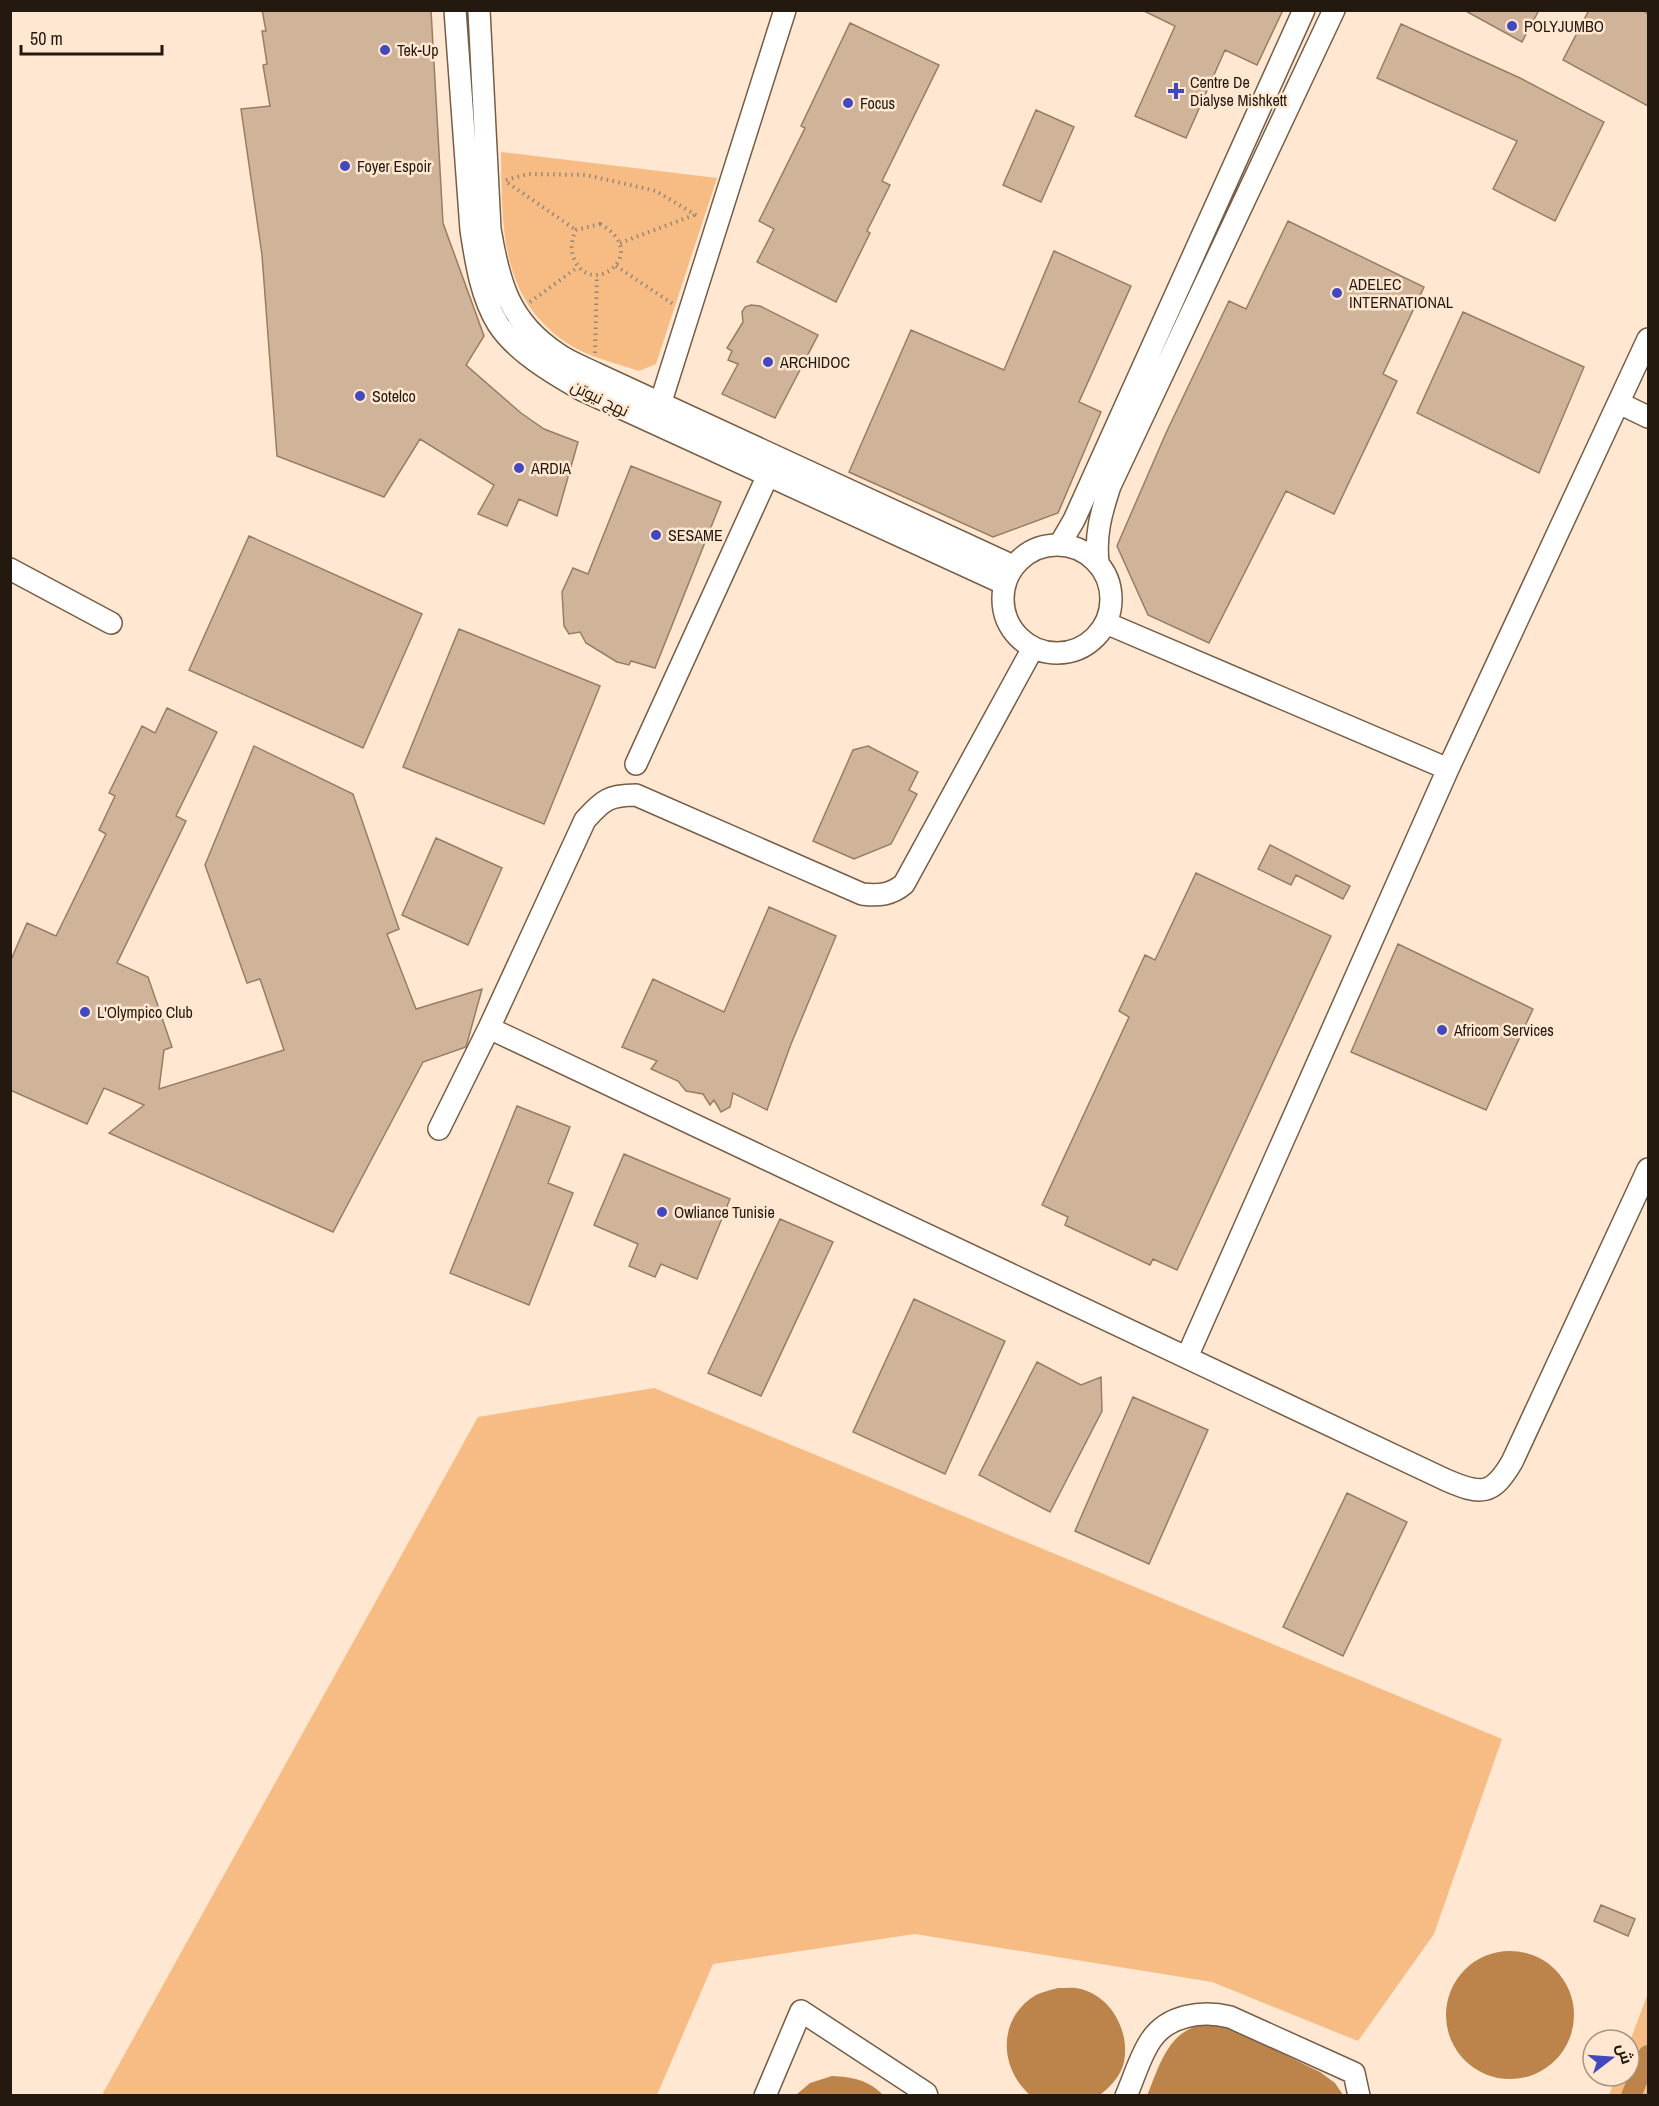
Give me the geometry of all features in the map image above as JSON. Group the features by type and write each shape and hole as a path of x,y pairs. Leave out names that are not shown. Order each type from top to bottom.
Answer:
{"street":[{"name":"نهج نيوتن","path":"455,10 471,231 475,260 484,294 498,325 515,324 558,354 595,373 657,414 768,475 1009,575"},
{"name":"نهج نيوتن","path":"479,10 490,229 503,287 515,324 546,370 582,390 657,414 1009,575"},
{"path":"657,414 785,10"},
{"path":"1060,544 1074,520 1304,10"},
{"path":"1098,562 1081,549 1060,544 1039,547 1020,558 1009,575 1002,595 1005,616 1016,635 1033,648 1053,653 1075,651 1093,640 1106,623 1111,602 1110,592 1108,581 1098,562 1096,542 1100,517 1110,486 1334,10"},
{"path":"1253,123 1277,132"},
{"path":"1186,1357 1448,769 1648,339"},
{"path":"1619,403 1648,417"},
{"path":"636,764 768,475"},
{"path":"10,569 111,623"},
{"path":"1106,623 1448,769"},
{"path":"439,1129 489,1028 585,820 600,803 617,795 636,795 862,894 877,896 895,892 904,884 1033,648"},
{"path":"489,1028 1446,1480 1470,1488 1493,1488 1512,1462 1648,1169"},
{"path":"765,2096 801,2011 926,2093 927,2096"},
{"path":"1126,2096 1150,2041 1162,2028 1196,2013 1214,2013 1230,2017 1354,2073 1359,2096"}],"path":[{"path":"576,230 572,240 572,254 578,267 589,274 597,275 608,273 616,266 621,255 620,243 612,231 600,224 576,230 504,181 528,174 586,176 656,191 716,227"},
{"path":"620,243 694,214"},
{"path":"616,266 688,314"},
{"path":"515,324 578,267"},
{"path":"595,373 597,275"}],"shaded area":[{"path":"501,152 717,178 656,364 639,371 584,352 567,343 545,325 528,304 516,282 504,232"},
{"path":"654,1388 1502,1739 1434,1934 1358,2041 1212,1982 915,1934 713,1964 657,2095 102,2095 478,1417"},
{"path":"1510,1951 1535,1956 1555,1970 1569,1990 1574,2015 1569,2040 1555,2060 1535,2074 1510,2079 1485,2074 1465,2060 1451,2040 1446,2015 1451,1990 1465,1970 1485,1956"},
{"path":"1058,1988 1078,1988 1092,1993 1110,2008 1121,2028 1125,2051 1123,2067 1115,2081 1100,2095 1030,2095 1012,2071 1007,2044 1014,2017 1023,2005 1036,1995"},
{"path":"1648,1993 1648,2095 1609,2095 1612,2088 1641,2088 1641,2028 1635,2028"},
{"path":"1213,2024 1232,2029 1320,2072 1335,2083 1343,2095 1147,2096 1164,2056 1176,2039 1194,2027"},
{"path":"832,2076 860,2080 883,2095 796,2095 810,2083"}],"building":[{"path":"262,10 431,10 443,223 484,336 466,365 521,413 544,429 578,442 557,516 519,499 507,526 478,514 494,485 420,439 384,497 277,456 262,255 241,109 270,106 263,65 267,64 262,31 266,31"},
{"path":"1142,10 1283,10 1257,65 1225,50 1186,138 1135,116 1175,26"},
{"name":"POLYJUMBO","path":"1464,10 1539,10 1522,42"},
{"path":"1589,10 1642,10 1648,14 1648,106 1563,60"},
{"path":"850,23 939,65 882,181 890,185 867,231 870,233 836,302 757,262 774,229 759,221 805,128 801,126"},
{"path":"1401,24 1520,78 1604,122 1555,221 1493,189 1517,141 1377,78"},
{"path":"1036,110 1074,127 1041,202 1003,185"},
{"path":"1288,221 1424,287 1383,374 1397,381 1334,514 1286,491 1209,643 1148,615 1117,546 1166,433 1229,301 1246,309"},
{"path":"1054,251 1131,286 1079,402 1101,412 1058,513 993,537 849,472 911,330 1004,370"},
{"name":"ARCHIDOC","path":"760,306 818,335 775,418 722,394 738,364 728,360 732,351 727,348 743,322 742,312 745,307"},
{"path":"1463,312 1584,367 1539,473 1417,413"},
{"name":"SESAME","path":"631,466 721,502 655,668 631,661 629,665 617,662 586,643 580,632 569,634 564,626 562,592 573,568 588,574"},
{"path":"249,536 422,614 363,748 189,670"},
{"path":"459,629 600,686 544,824 403,767"},
{"path":"167,708 217,732 176,816 186,821 117,963 148,977 172,1047 164,1050 159,1089 284,1050 260,979 247,983 205,865 254,746 353,794 399,929 387,934 416,1009 482,989 466,1047 423,1062 333,1232 109,1133 144,1105 104,1088 87,1124 10,1090 10,962 27,923 56,936 106,834 99,830 115,796 109,793 142,726 155,733"},
{"path":"868,746 918,772 909,790 917,794 891,844 854,859 813,841 853,750"},
{"path":"436,838 502,868 468,945 402,915"},
{"path":"1270,845 1350,886 1343,899 1296,875 1291,885 1258,869"},
{"path":"1196,873 1331,936 1177,1270 1153,1259 1150,1265 1065,1225 1068,1217 1042,1205 1129,1017 1119,1011 1145,955 1155,960"},
{"path":"769,907 836,936 791,1044 767,1110 733,1093 730,1107 721,1112 714,1100 710,1105 703,1094 686,1091 678,1081 651,1069 657,1061 622,1047 653,979 724,1012"},
{"name":"Africom Services","path":"1398,944 1533,1009 1486,1110 1351,1052"},
{"path":"517,1106 570,1127 548,1183 573,1193 529,1305 450,1273"},
{"name":"Owliance Tunisie","path":"624,1154 730,1199 697,1279 661,1264 655,1277 629,1266 638,1244 594,1225"},
{"path":"780,1219 833,1242 761,1396 708,1373"},
{"path":"914,1299 1005,1341 945,1474 853,1432"},
{"path":"1037,1362 1081,1385 1101,1377 1102,1411 1050,1512 979,1475"},
{"path":"1133,1397 1208,1430 1149,1564 1075,1531"},
{"path":"1347,1493 1407,1522 1343,1656 1283,1627"},
{"path":"1601,1905 1635,1919 1628,1936 1594,1921"}],"waterway":[{"path":"1631,2096 1648,2055"}],"place":[{"name":"POLYJUMBO","path":"1512,26"},
{"name":"Tek-Up","path":"385,50"},
{"name":"Centre De Dialyse Mishkett","path":"1176,91"},
{"name":"Focus","path":"848,103"},
{"name":"Foyer Espoir","path":"345,166"},
{"name":"ADELEC INTERNATIONAL","path":"1337,293"},
{"name":"ARCHIDOC","path":"768,362"},
{"name":"Sotelco","path":"360,396"},
{"name":"ARDIA","path":"519,468"},
{"name":"SESAME","path":"656,535"},
{"name":"L'Olympico Club","path":"85,1012"},
{"name":"Africom Services","path":"1442,1030"},
{"name":"Owliance Tunisie","path":"662,1212"}]}
